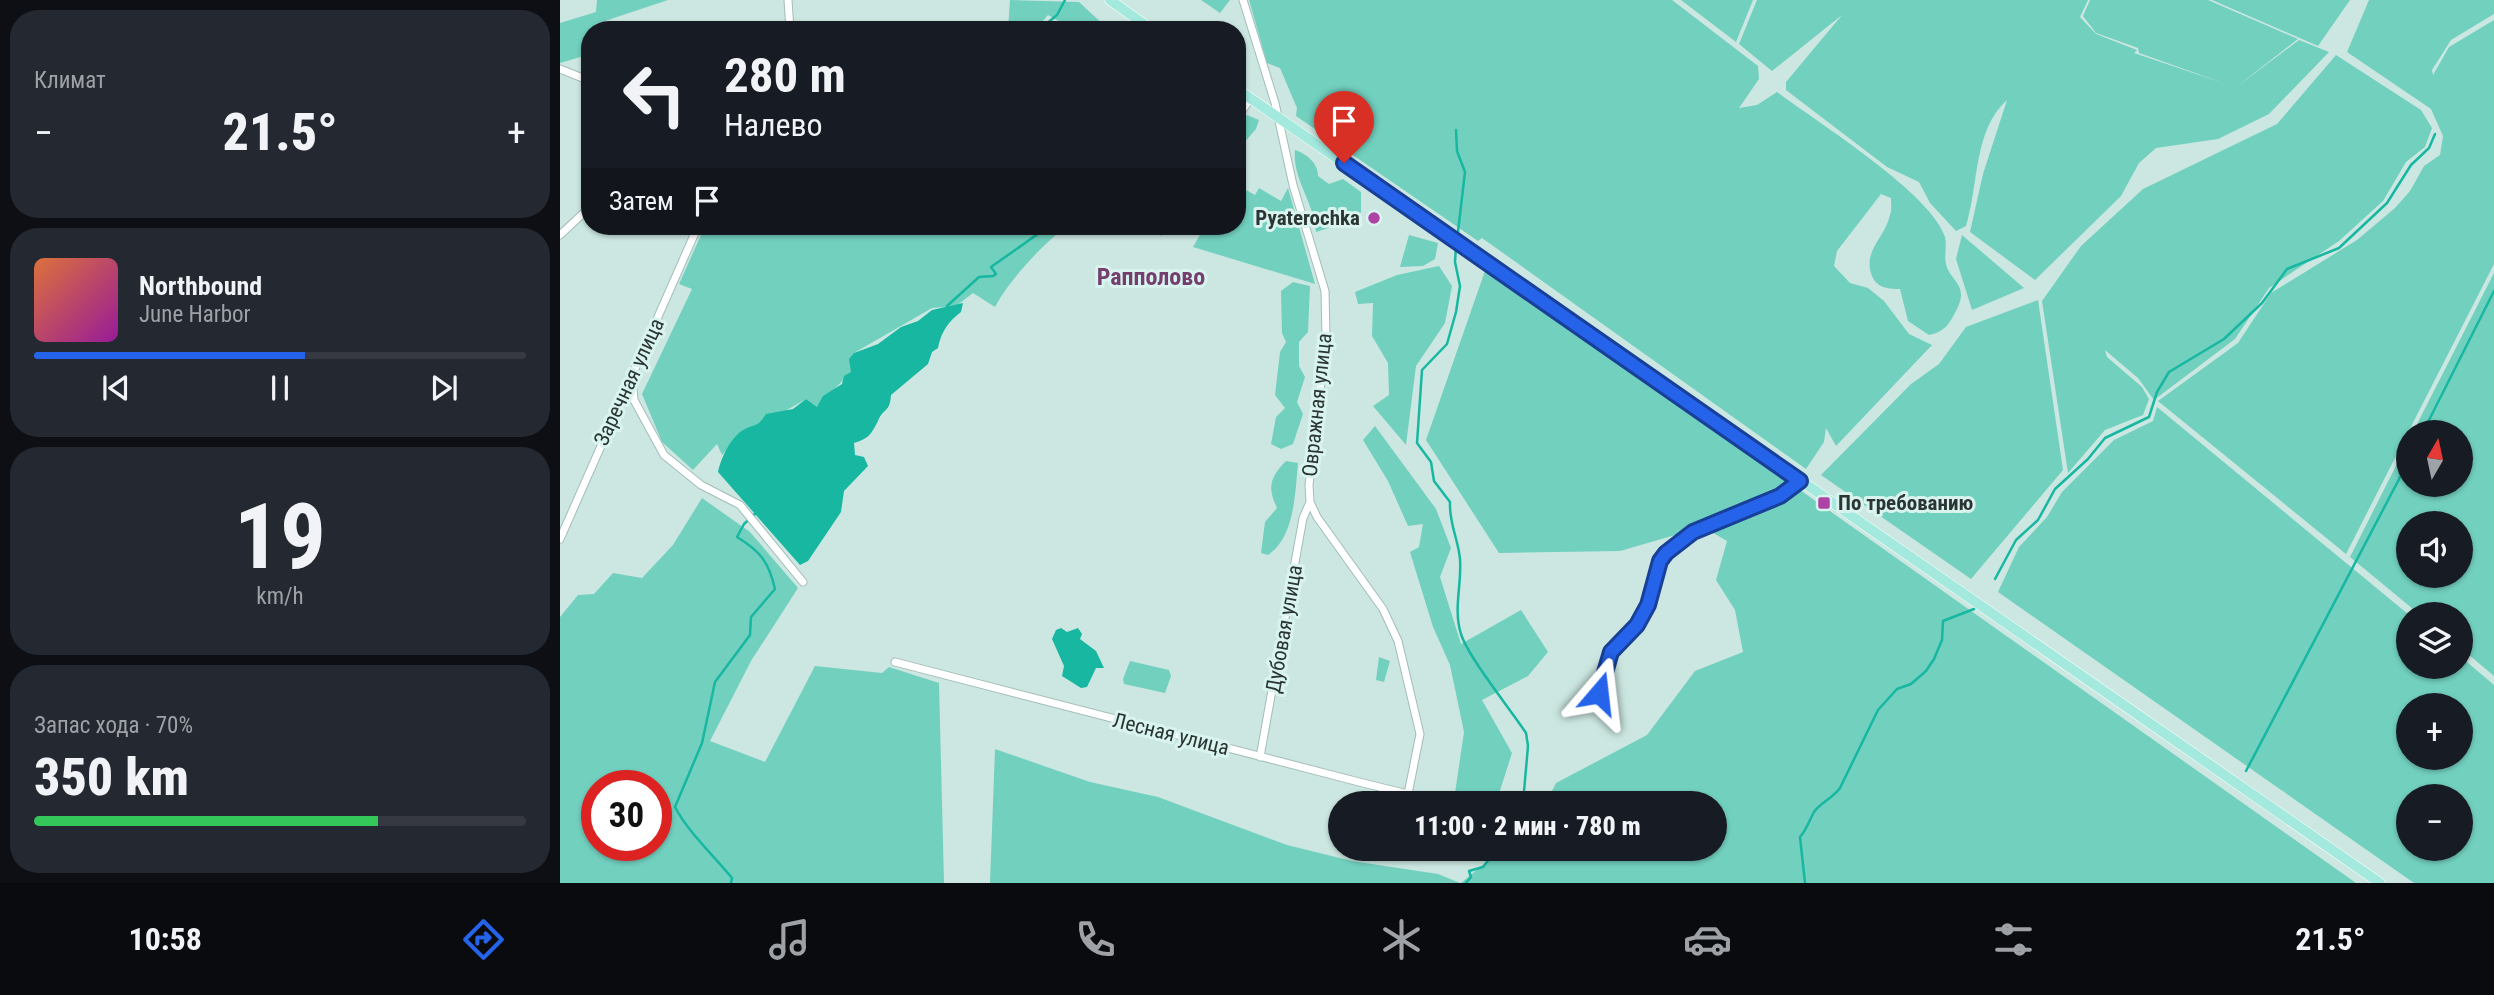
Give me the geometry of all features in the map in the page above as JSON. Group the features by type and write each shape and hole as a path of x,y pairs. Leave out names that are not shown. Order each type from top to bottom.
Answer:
{"main road":[{"path":"1110,0 1139,21"},
{"path":"1246,95 2379,883"}],"street":[{"path":"788,0 789,21"},
{"name":"Овражная улица","path":"1243,0 1278,118 1326,304 1324,348 1310,461 1310,502 1317,517 1382,609 1398,641 1420,734 1409,791"},
{"path":"560,69 581,78"},
{"path":"1246,106 1251,99"},
{"path":"560,235 581,215"},
{"name":"Заречная улица","path":"560,539 694,235"},
{"path":"632,378 634,400 664,455 701,485 740,505 803,582"},
{"path":"1611,719 1599,693 1603,673 1611,652 1637,625 1648,605 1660,561 1666,553 1693,532 1780,496 1800,481"},
{"name":"Дубовая улица","path":"1260,757 1303,518 1310,502"},
{"name":"Лесная улица","path":"895,662 1396,791"}],"shaded area":[{"path":"597,0 668,0 605,21 581,21 581,57 560,63 560,23 596,12"},
{"path":"1010,0 1079,2 1100,21 1059,21 1048,15 1043,21 1009,21"},
{"path":"1201,0 1230,0 1220,13"},
{"path":"1249,0 1672,0 1758,66 1759,79 1739,108 1757,105 1777,92 1871,159 1918,200 1935,219 1945,237 1946,264 1961,293 1958,307 1944,329 1929,335 1908,321 1900,289 1883,287 1874,280 1870,259 1891,213 1891,198 1881,194 1837,251 1834,266 1850,283 1868,288 1884,301 1909,334 1932,345 1836,446 1826,428 1824,442 1806,469 1482,238 1478,241 1296,116 1297,108 1280,68 1267,63"},
{"path":"1681,0 1753,0 1736,42"},
{"path":"1757,0 2088,0 2080,17 2096,34 2137,50 2134,53 2226,84 2139,53 2138,48 2096,33 2083,16 2090,0 2208,0 2298,39 2235,88 2299,40 2329,52 2269,114 2218,139 2156,148 2139,163 2121,196 2035,280 1970,232 1983,174 2007,100 1988,127 1966,226 1956,231 1930,203 1919,182 1887,167 1786,90 1786,82 1842,15 1772,71 1739,44"},
{"path":"2212,0 2350,0 2318,46"},
{"path":"2369,0 2494,0 2494,14 2451,40 2432,70 2433,75 2449,47 2494,20 2494,264 2414,420 2396,420 2396,456 2346,554 2158,401 2238,343 2271,293 2357,240 2395,208 2410,191 2424,166 2440,155 2443,136 2431,109 2347,52"},
{"path":"2336,55 2421,110 2432,128 2425,147 2406,162 2383,201 2339,241 2269,288 2235,339 2154,400 2138,378 2105,350 2107,357 2142,387 2149,399 2143,415 2105,430 2068,473 2042,301 2081,246 2143,189 2277,124"},
{"path":"1246,116 1259,120 1256,129 1246,140"},
{"path":"1295,150 1311,160 1318,176 1329,184 1343,179 1361,192 1361,212 1352,226 1341,224 1316,232 1312,211 1297,171"},
{"path":"1259,188 1281,201 1288,188 1315,284 1193,247 1200,235 1246,235 1246,190 1255,195"},
{"path":"701,235 1056,235 1027,263 995,307 973,293 956,306 932,308 854,353 851,372 817,407 806,399 757,427 747,428 722,455 717,444 693,470 662,442 642,394 692,289 679,284"},
{"path":"1409,235 1438,243 1435,259 1423,266 1400,267"},
{"path":"1962,235 2024,288 1972,310 1956,259"},
{"path":"1439,266 1452,286 1445,323 1416,366 1406,445 1373,406 1389,395 1388,363 1372,336 1373,303 1358,304 1355,292 1397,275"},
{"path":"1486,268 2356,883 1461,883 1488,861 1727,861 1727,791 1552,791 1556,783 1647,735 1695,671 1743,652 1735,610 1716,580 1727,541 1703,527 1620,551 1499,553 1426,440"},
{"path":"2494,273 2494,676 2473,658 2473,602 2404,602 2350,557 2396,466 2396,497 2473,497 2473,420 2419,420"},
{"path":"1293,282 1310,286 1308,332 1299,342 1299,366 1305,377 1297,402 1303,414 1293,444 1281,449 1271,444 1276,417 1285,408 1275,395 1280,352 1286,342 1282,333 1281,291"},
{"path":"2038,300 2063,470 1971,579 1821,475 1911,384 1939,364 1966,327"},
{"path":"963,303 961,312 946,328 928,364 891,395 888,408 872,432 854,443 855,455 864,457 868,466 844,491 841,512 808,561 800,565 718,472 727,448 740,432 759,423 766,414 793,409 806,399 817,407 823,396 842,384 844,376 851,372 849,359 854,353 878,344 901,327 918,321 932,310"},
{"path":"2157,407 2396,604 2396,679 2473,679 2473,667 2494,685 2494,883 2414,883 1998,592 2019,547 2047,517 2062,492 2114,440 2153,421"},
{"path":"1375,426 1436,509 1451,548 1440,577 1461,644 1521,610 1548,652 1528,676 1482,700 1512,753 1500,791 1455,791 1464,732 1450,665 1433,627 1410,552 1419,547 1423,524 1408,526 1388,481 1363,440"},
{"path":"1286,461 1298,463 1292,514 1284,537 1268,555 1261,553 1265,522 1277,508 1271,489 1272,483 1276,472"},
{"path":"702,498 750,532 798,588 751,661 710,741 765,762 815,666 882,673 889,667 939,683 944,883 560,883 560,617 578,595 594,594 613,573 642,578 673,545"},
{"path":"1061,628 1067,632 1078,628 1082,634 1080,639 1096,651 1104,668 1096,668 1087,687 1081,688 1062,676 1064,666 1052,639 1056,630"},
{"path":"1379,657 1390,661 1384,682 1376,680"},
{"path":"1130,661 1169,670 1171,676 1165,693 1124,684 1123,679"},
{"path":"995,749 1090,782 1158,797 1287,845 1328,855 1328,861 1352,861 1438,874 1460,883 990,883"}],"waterway":[{"path":"1050,21 1057,15 1065,0"},
{"path":"1456,130 1457,151 1465,172 1457,240"},
{"path":"1995,579 2016,540 2038,520 2055,489 2088,459 2105,438 2149,417 2157,392 2169,372 2224,339 2262,303 2287,269 2339,248 2387,203 2411,165 2429,148 2435,134"},
{"path":"947,306 979,277 996,274 991,267 1036,235"},
{"path":"1456,246 1455,262 1460,286 1456,312 1447,344 1422,370 1417,443 1431,462 1434,481 1450,502 1460,559 1458,615 1461,634 1481,669 1526,733 1528,746 1524,791"},
{"path":"2429,420 2494,291"},
{"path":"2246,771 2396,485"},
{"path":"731,883 732,878 694,835 675,807 702,743 715,682 750,635 751,617 775,589 770,571 762,558 737,537 744,524 757,512"},
{"path":"1805,883 1800,837 1814,812 1840,788 1878,710 1897,689 1911,684 1926,671 1942,640 1943,621 1974,609"},
{"path":"1466,883 1471,877 1469,871 1483,867 1488,861"}],"place":[{"name":"Pyaterochka","path":"1374,218"},
{"name":"По требованию","path":"1824,503"}],"district":[{"name":"Рапполово","path":"1151,277"}],"route":[{"path":"1344,163 1800,481 1780,496 1693,532 1666,553 1660,561 1653,594 1637,625 1611,652 1599,693"}]}
